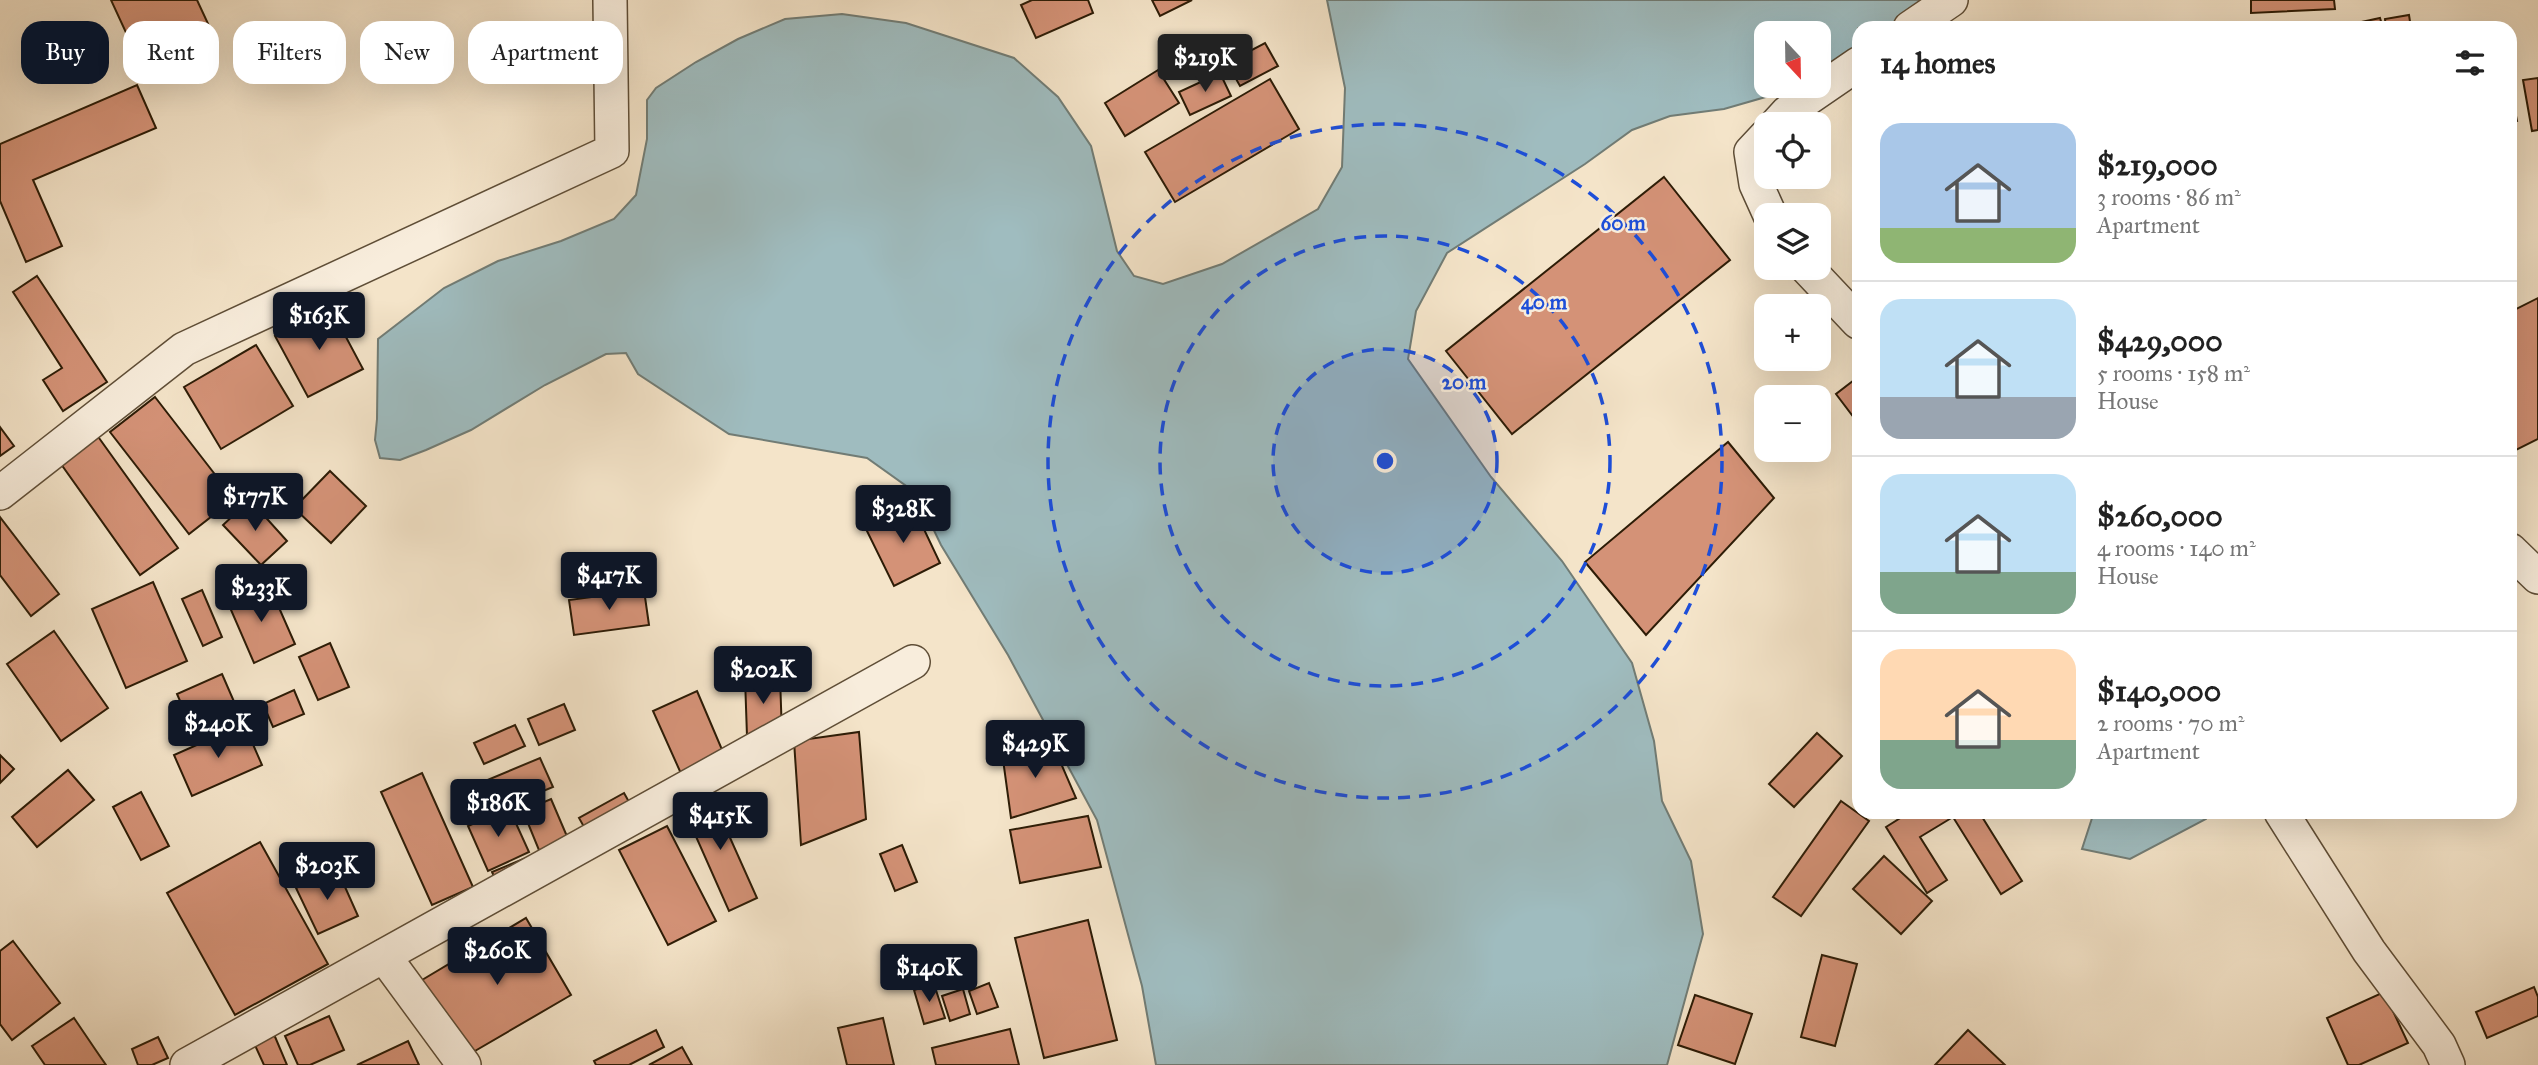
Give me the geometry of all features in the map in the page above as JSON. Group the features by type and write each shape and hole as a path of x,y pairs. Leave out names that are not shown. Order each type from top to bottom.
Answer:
{"street":[{"path":"0,493 184,349 612,151 610,0"},
{"path":"1920,21 1951,0"},
{"path":"1788,112 1852,68"},
{"path":"1754,149 1751,152 1754,171"},
{"path":"1818,280 1852,316"},
{"path":"2517,557 2538,577"},
{"path":"187,1065 913,662"},
{"path":"2285,819 2369,951 2439,1045 2448,1065"},
{"path":"384,956 464,1065"}],"water":[{"path":"1327,0 1921,0 1900,21 1852,21 1852,55 1831,67 1831,21 1754,21 1754,98 1762,98 1724,109 1670,116 1632,130 1585,164 1447,253 1416,311 1408,359 1491,477 1562,561 1632,663 1654,741 1662,801 1691,861 1703,934 1667,1065 1156,1065 1142,986 1097,820 1008,655 941,545 916,493 867,458 729,434 638,374 626,353 606,354 545,385 471,430 426,450 400,460 380,458 375,440 378,339 444,288 498,261 561,241 614,219 636,195 647,139 647,100 656,88 738,39 785,19 842,14 906,23 1014,58 1058,97 1091,146 1117,251 1134,276 1163,284 1222,264 1318,209 1342,167 1345,88"},
{"path":"2092,819 2206,819 2130,859 2082,849"}],"building":[{"path":"111,0 197,0 207,21 123,21 123,26"},
{"path":"1032,0 1088,0 1093,13 1036,38 1021,5"},
{"path":"1152,0 1192,0 1160,16"},
{"path":"2251,0 2334,0 2335,9 2251,13"},
{"path":"2409,15 2410,21 2385,21"},
{"path":"1265,43 1278,66 1240,86 1227,63"},
{"path":"1158,70 1179,103 1125,136 1105,103"},
{"path":"1220,73 1231,96 1190,115 1179,92"},
{"path":"2538,78 2538,130 2532,131 2523,80"},
{"path":"1270,79 1299,129 1175,202 1145,152"},
{"path":"137,85 156,128 33,180 62,246 26,262 0,201 0,144"},
{"path":"1664,177 1730,260 1512,434 1446,351"},
{"path":"37,276 107,382 63,411 43,380 62,368 13,292"},
{"path":"2538,298 2538,439 2517,450 2517,308"},
{"path":"330,307 363,369 308,397 275,336"},
{"path":"256,345 293,406 221,449 184,387"},
{"path":"1852,382 1852,415 1836,394"},
{"path":"155,397 234,499 189,534 110,432"},
{"path":"0,427 14,446 0,456"},
{"path":"94,431 178,548 140,575 56,457"},
{"path":"1728,442 1774,498 1646,635 1585,562"},
{"path":"330,471 366,506 331,543 294,508"},
{"path":"250,500 287,541 261,565 223,525"},
{"path":"912,504 940,563 894,586 865,527"},
{"path":"0,517 59,594 31,616 0,575"},
{"path":"153,582 187,661 126,688 92,609"},
{"path":"269,585 295,644 254,663 228,603"},
{"path":"202,590 222,637 203,646 182,599"},
{"path":"644,590 649,625 574,635 569,600"},
{"path":"54,631 108,708 61,741 7,664"},
{"path":"330,643 349,687 318,700 299,657"},
{"path":"222,674 242,720 197,740 177,694"},
{"path":"780,677 782,735 747,736 745,678"},
{"path":"294,690 304,714 273,727 263,704"},
{"path":"697,691 726,759 683,778 653,711"},
{"path":"564,704 575,730 539,745 528,719"},
{"path":"244,724 262,765 192,796 174,755"},
{"path":"515,725 525,746 484,764 474,743"},
{"path":"859,732 866,819 801,845 794,741"},
{"path":"1817,733 1842,756 1794,807 1769,784"},
{"path":"1053,745 1076,798 1011,818 1002,752"},
{"path":"0,755 14,769 0,783"},
{"path":"540,758 553,787 497,810 485,781"},
{"path":"68,770 94,800 37,847 12,817"},
{"path":"422,773 473,887 432,905 381,792"},
{"path":"141,792 169,846 141,860 113,807"},
{"path":"624,793 633,809 588,834 579,818"},
{"path":"710,793 757,898 729,911 682,805"},
{"path":"551,799 572,848 543,860 523,811"},
{"path":"1841,801 1852,809 1852,819 1869,821 1801,916 1773,897"},
{"path":"509,808 529,852 488,871 468,826"},
{"path":"1088,816 1101,867 1020,883 1010,830"},
{"path":"1899,819 1950,819 1920,837 1947,880 1927,893 1886,827"},
{"path":"1954,819 1983,819 2022,881 2001,894"},
{"path":"667,826 716,921 668,945 619,850"},
{"path":"260,842 328,964 235,1015 167,893"},
{"path":"902,845 917,882 895,891 880,854"},
{"path":"1884,856 1932,901 1901,934 1853,889"},
{"path":"528,857 532,867 497,883 492,872"},
{"path":"337,869 358,916 318,934 296,888"},
{"path":"526,918 571,995 468,1055 422,980"},
{"path":"1088,920 1117,1040 1044,1058 1015,938"},
{"path":"13,941 60,1003 12,1040 0,1024 0,951"},
{"path":"1822,955 1857,964 1835,1046 1801,1037"},
{"path":"989,983 998,1007 977,1014 969,991"},
{"path":"934,984 945,1018 924,1024 914,990"},
{"path":"2534,987 2538,997 2538,1016 2487,1038 2476,1012"},
{"path":"963,989 970,1014 950,1021 942,996"},
{"path":"2384,992 2408,1043 2359,1065 2348,1065 2327,1018"},
{"path":"1695,995 1752,1014 1735,1064 1678,1045"},
{"path":"329,1016 344,1050 310,1065 298,1065 285,1036"},
{"path":"74,1018 106,1065 45,1065 32,1046"},
{"path":"883,1018 894,1065 847,1065 838,1028"},
{"path":"1010,1029 1019,1065 936,1065 932,1048"},
{"path":"656,1030 664,1047 629,1065 596,1065 594,1061"},
{"path":"1968,1030 2005,1065 1935,1065"},
{"path":"273,1032 287,1065 264,1065 253,1041"},
{"path":"158,1037 168,1058 152,1065 138,1065 132,1049"},
{"path":"408,1041 419,1065 357,1065"},
{"path":"682,1047 692,1065 649,1065"}]}
